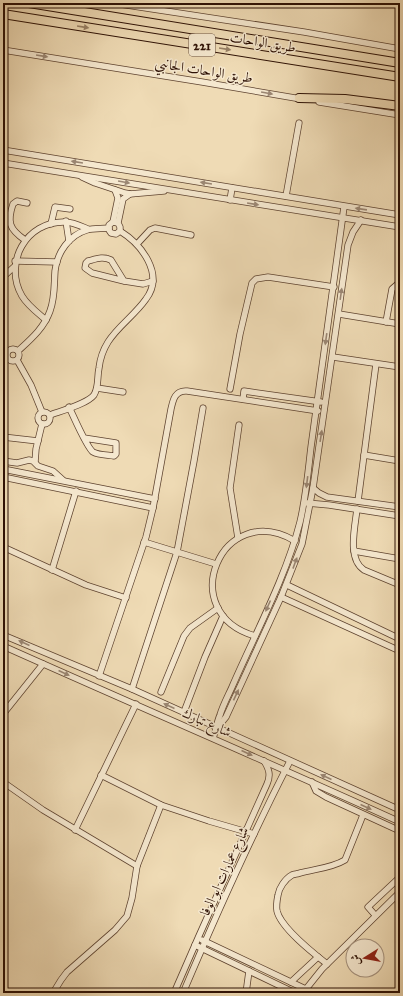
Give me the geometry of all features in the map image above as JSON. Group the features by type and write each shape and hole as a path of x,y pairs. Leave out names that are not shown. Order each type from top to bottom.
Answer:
{"highway":[{"name":"طريق الواحات","path":"29,3 400,63"},
{"name":"طريق الواحات","path":"3,14 400,77"},
{"path":"299,98 345,99 400,106"}],"street":[{"path":"113,3 304,32 400,49"},
{"name":"طريق الواحات الجانبي","path":"3,50 400,114"},
{"path":"286,196 299,123"},
{"path":"3,150 400,215"},
{"path":"3,163 400,227"},
{"path":"76,174 94,183 130,194 172,190"},
{"path":"230,200 232,188"},
{"path":"50,415 69,408 94,395 97,388 99,367 104,351 116,331 147,298 151,291 153,281 149,262 137,244 129,236 120,231 120,227 116,223 118,198 115,190"},
{"path":"116,223 123,199 130,194"},
{"path":"25,240 13,229 9,220 12,206 15,202 28,203"},
{"path":"217,728 226,717 282,597 302,544 317,401 334,287 344,206"},
{"path":"51,224 55,207 70,209"},
{"path":"213,738 220,715 295,541 313,488 348,245 353,232 361,220"},
{"path":"66,222 69,241"},
{"path":"3,277 15,264 25,240 36,230 51,224 66,222 88,229"},
{"path":"18,351 40,329 46,320 54,300 57,262 63,248 74,236 88,229 108,228 109,225 116,223"},
{"path":"108,228 110,232 114,234 120,231"},
{"path":"137,244 150,230 155,228 191,235"},
{"path":"124,281 111,260 108,258 88,261 86,263 86,268 89,272 124,281 143,284 153,281"},
{"path":"15,264 57,262"},
{"path":"15,264 18,286 22,296 28,304 46,320"},
{"path":"230,388 240,334 252,284 256,279 268,277 334,287"},
{"path":"386,322 392,289 400,282"},
{"path":"339,314 400,324"},
{"path":"17,360 13,362 9,361 5,354 12,348 18,351"},
{"path":"18,351 19,357 17,360 31,385 42,412"},
{"path":"332,357 400,367"},
{"path":"358,501 376,364"},
{"path":"97,388 123,392"},
{"path":"243,399 244,390 326,402"},
{"path":"99,676 144,542 155,499 171,409 177,393 187,391 324,412"},
{"path":"3,406 3,412"},
{"path":"69,408 84,438 93,452 114,456 116,454 116,443 84,438"},
{"path":"132,689 177,552 203,408"},
{"path":"42,412 46,412 50,415"},
{"path":"35,462 36,449 42,424 38,418 42,412"},
{"path":"42,424 48,423 50,415"},
{"path":"238,538 230,488 239,425"},
{"path":"3,436 38,441"},
{"path":"27,461 36,449"},
{"path":"364,455 400,461"},
{"path":"3,461 17,463 27,461 35,462 38,466 53,471 63,481"},
{"path":"3,469 155,499"},
{"path":"12,479 14,471"},
{"path":"3,477 153,508"},
{"path":"313,488 319,493 327,496 400,507"},
{"path":"52,570 76,491"},
{"path":"325,504 327,496"},
{"path":"307,503 325,504 400,516"},
{"path":"357,509 354,533 354,552 356,563 360,567 400,585"},
{"path":"255,636 234,626 223,616 218,608 212,587 213,573 216,564 227,547 245,534 261,531 273,531 295,541"},
{"path":"144,542 216,564"},
{"path":"3,547 86,585 126,598"},
{"path":"134,549 141,552"},
{"path":"354,552 400,559"},
{"path":"287,585 400,638"},
{"path":"282,597 400,651"},
{"path":"161,692 184,636 190,628 218,608"},
{"path":"184,712 205,657 223,616"},
{"name":"شارع تبارك","path":"3,635 132,689 290,762 400,810"},
{"name":"شارع تبارك","path":"3,646 153,711 400,822"},
{"path":"3,714 44,664"},
{"path":"153,711 157,701"},
{"path":"75,830 136,704"},
{"name":"شارع عمارات ابو الوفا","path":"174,993 270,778 264,761"},
{"name":"شارع عمارات ابو الوفا","path":"183,993 254,834 290,762"},
{"path":"101,776 161,805 254,834"},
{"path":"3,782 43,810 137,866"},
{"path":"312,782 314,788 319,793 400,831"},
{"path":"53,993 67,972 115,930 127,916 132,898 137,866 161,805"},
{"path":"327,964 287,928 281,920 277,910 276,901 284,882 292,876 328,867 345,860 363,814"},
{"path":"375,915 368,907 400,877"},
{"path":"306,989 327,964 387,903 400,892"},
{"path":"380,896 387,903"},
{"path":"198,938 314,993"},
{"path":"195,945 295,993"},
{"path":"291,982 318,957"},
{"path":"246,993 249,971"}]}
